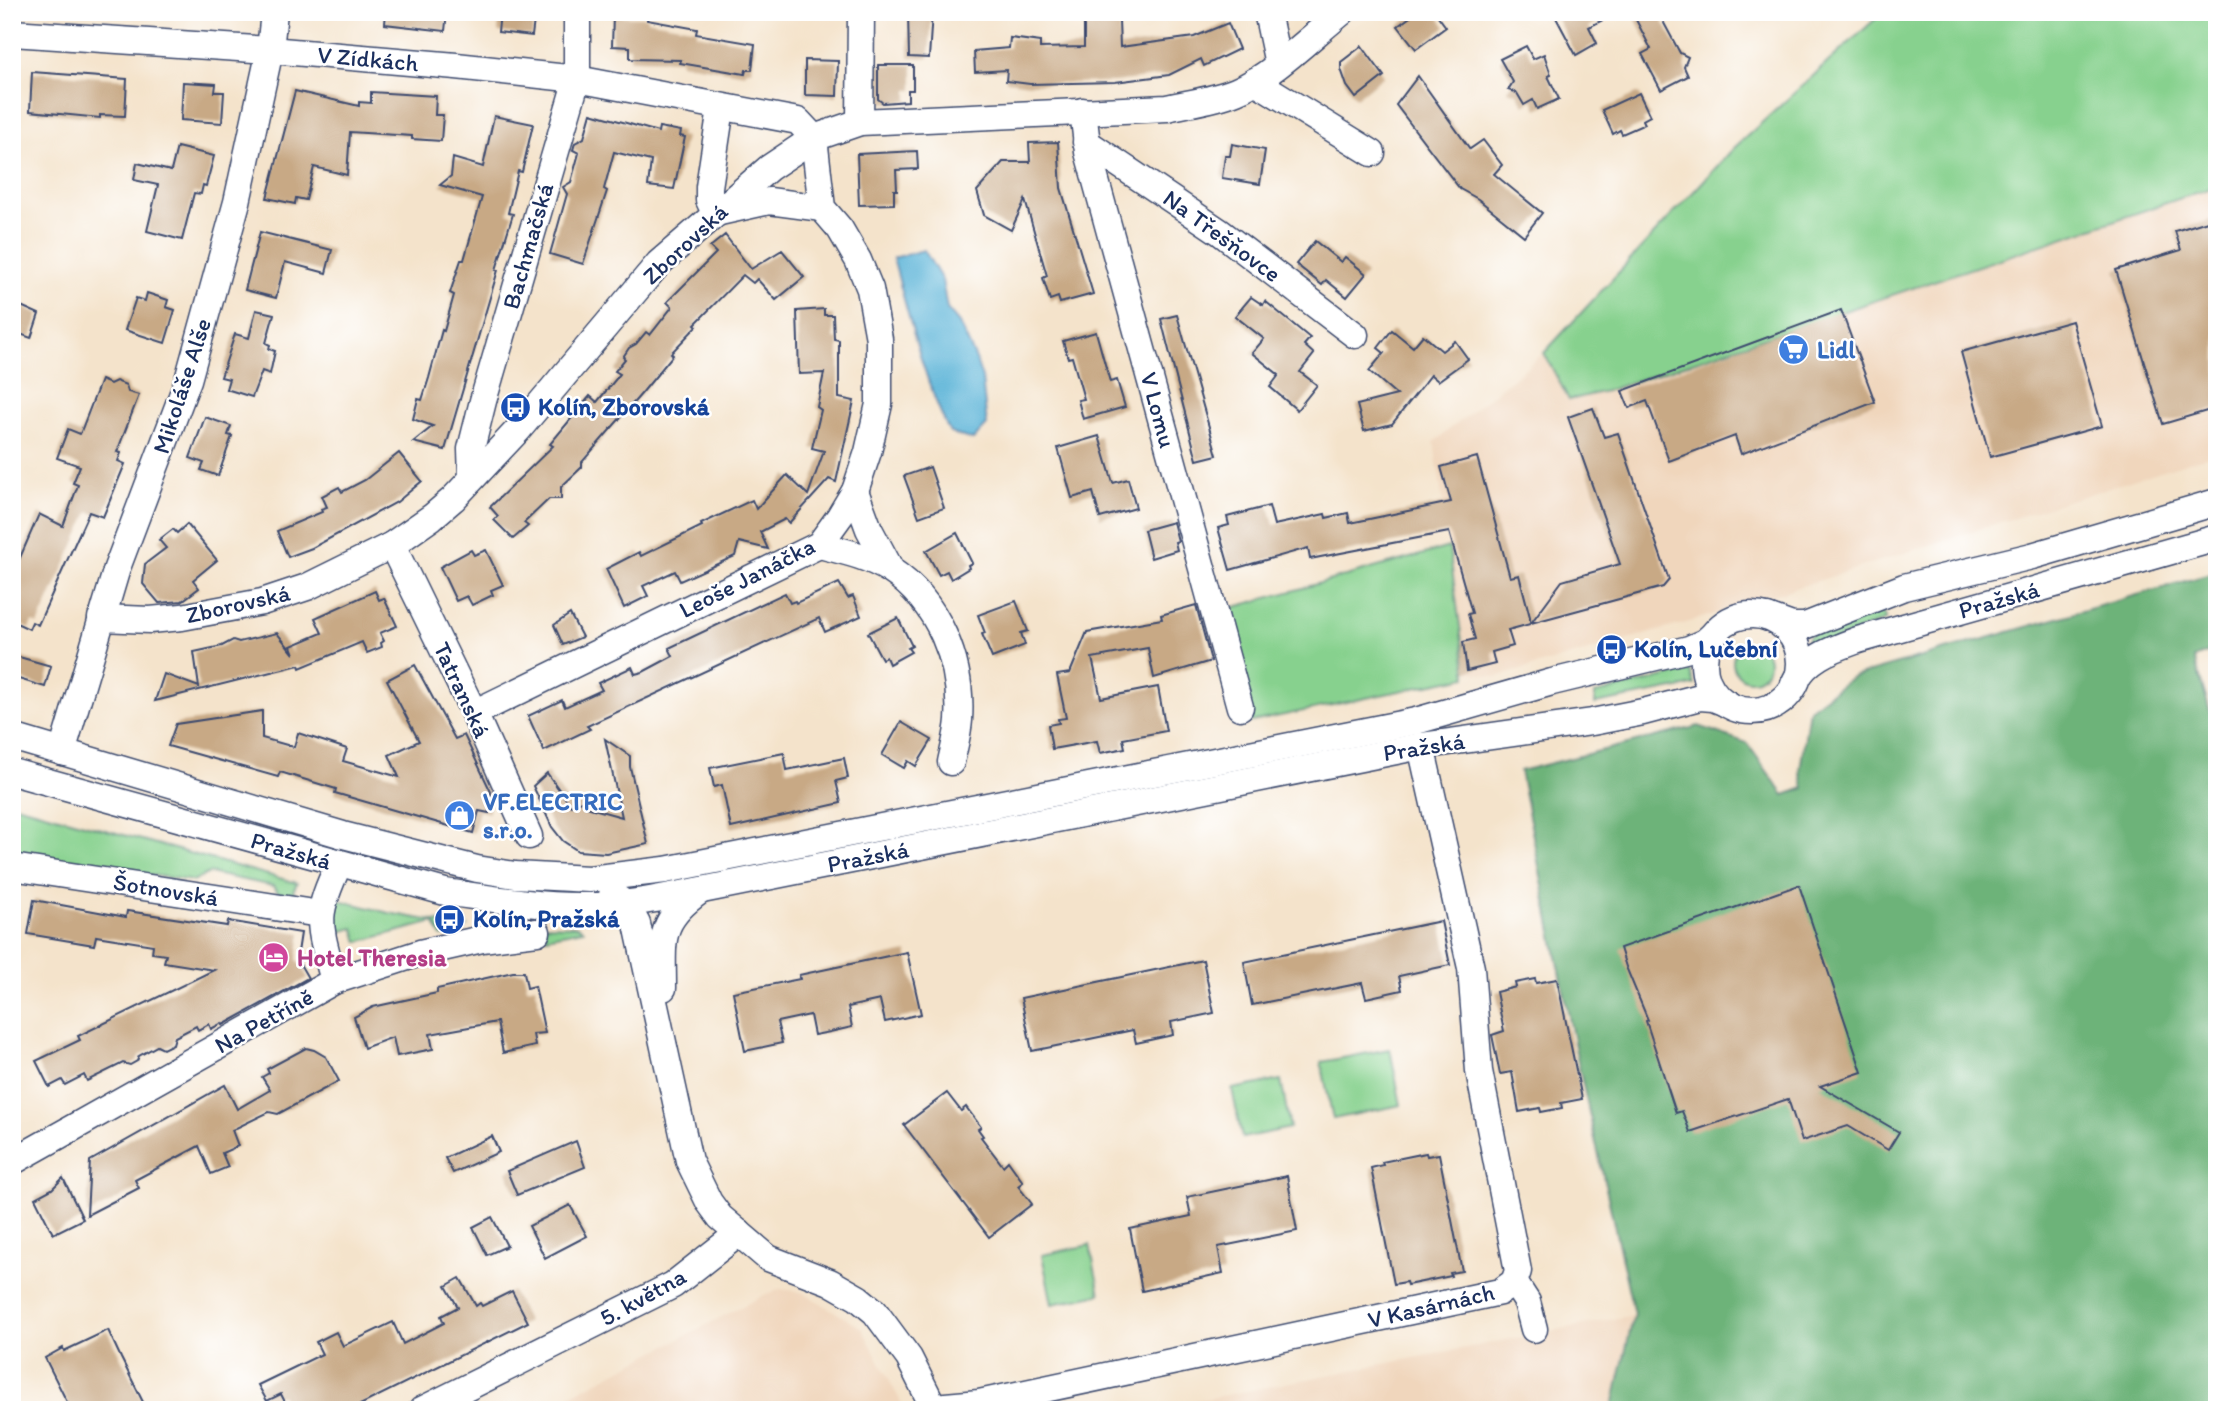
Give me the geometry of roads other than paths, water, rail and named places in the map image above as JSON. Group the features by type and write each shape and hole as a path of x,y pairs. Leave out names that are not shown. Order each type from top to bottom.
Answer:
{"street":[{"name":"Mikoláše Alše","path":"62,752 117,568 188,380 237,202 270,50 274,12"},
{"name":"Bachmačská","path":"472,478 471,449 483,401 577,79 577,12"},
{"path":"860,122 861,12"},
{"path":"1267,12 1278,64"},
{"name":"Zborovská","path":"101,618 150,620 262,603 320,581 393,545 432,517 518,430 659,263 769,168 814,138 860,122 1167,108 1236,91 1255,81 1342,12"},
{"name":"V Zídkách","path":"12,33 270,50 577,79 798,121 814,138"},
{"path":"1255,81 1372,153"},
{"path":"721,108 709,187 709,200 715,213 769,201 822,208 814,138"},
{"name":"V Lomu","path":"1083,111 1087,142 1240,707"},
{"name":"Na Třešňovce","path":"1087,142 1220,232 1355,335"},
{"name":"Leoše Janáčka","path":"474,713 819,545 840,516 855,491 868,452 879,404 880,339 870,289 858,260 840,229 822,208"},
{"path":"855,491 869,529 891,570"},
{"path":"1767,617 1787,630 1795,643 1799,666 1794,684 1782,700 1766,708 1750,710 1728,704 1713,690 1706,675 1704,657 1715,633 1736,618 1750,615 1767,617 1792,626 1805,626 1904,587 2032,556 2217,502"},
{"name":"Pražská","path":"1794,684 1809,663 1858,640 2217,538"},
{"name":"Tatranská","path":"393,545 474,713 529,836"},
{"path":"819,545 859,556 891,570 923,598 944,634 953,665 959,718 951,762"},
{"name":"Pražská","path":"12,737 343,835 477,869 515,875 589,879 665,870 1416,721 1552,682 1689,649 1705,642 1715,633"},
{"name":"Pražská","path":"12,772 445,892 496,900 579,906 626,904 702,890 1421,746 1592,722 1700,697 1713,698 1728,704"},
{"name":"V Kasárnách","path":"739,1233 768,1258 830,1282 858,1297 875,1312 909,1357 934,1408 979,1403 1500,1292 1514,1282 1518,1271 1481,1083 1471,968 1421,746"},
{"path":"334,981 321,930 320,914 339,864"},
{"name":"Šotnovská","path":"12,867 320,914"},
{"path":"626,904 665,870"},
{"path":"589,879 626,904 637,924 689,1161 709,1202 720,1217 739,1233"},
{"path":"662,1035 665,933 676,910 702,890"},
{"name":"Na Petříně","path":"12,1162 334,981 420,953 482,939 537,933"},
{"name":"5. května","path":"422,1410 673,1285 739,1233"},
{"path":"1514,1282 1527,1302 1534,1329"}],"water":[{"path":"924,250 942,280 947,309 959,323 982,378 987,425 973,440 950,433 941,413 917,347 893,258"}],"place":[{"name":"Lidl","path":"1794,350"},
{"name":"Kolín, Zborovská","path":"515,407"},
{"name":"Kolín, Lučební","path":"1611,649"},
{"name":"VF.ELECTRIC s.r.o.","path":"460,816"},
{"name":"Kolín, Pražská","path":"450,919"},
{"name":"Hotel Theresia","path":"274,958"}]}
